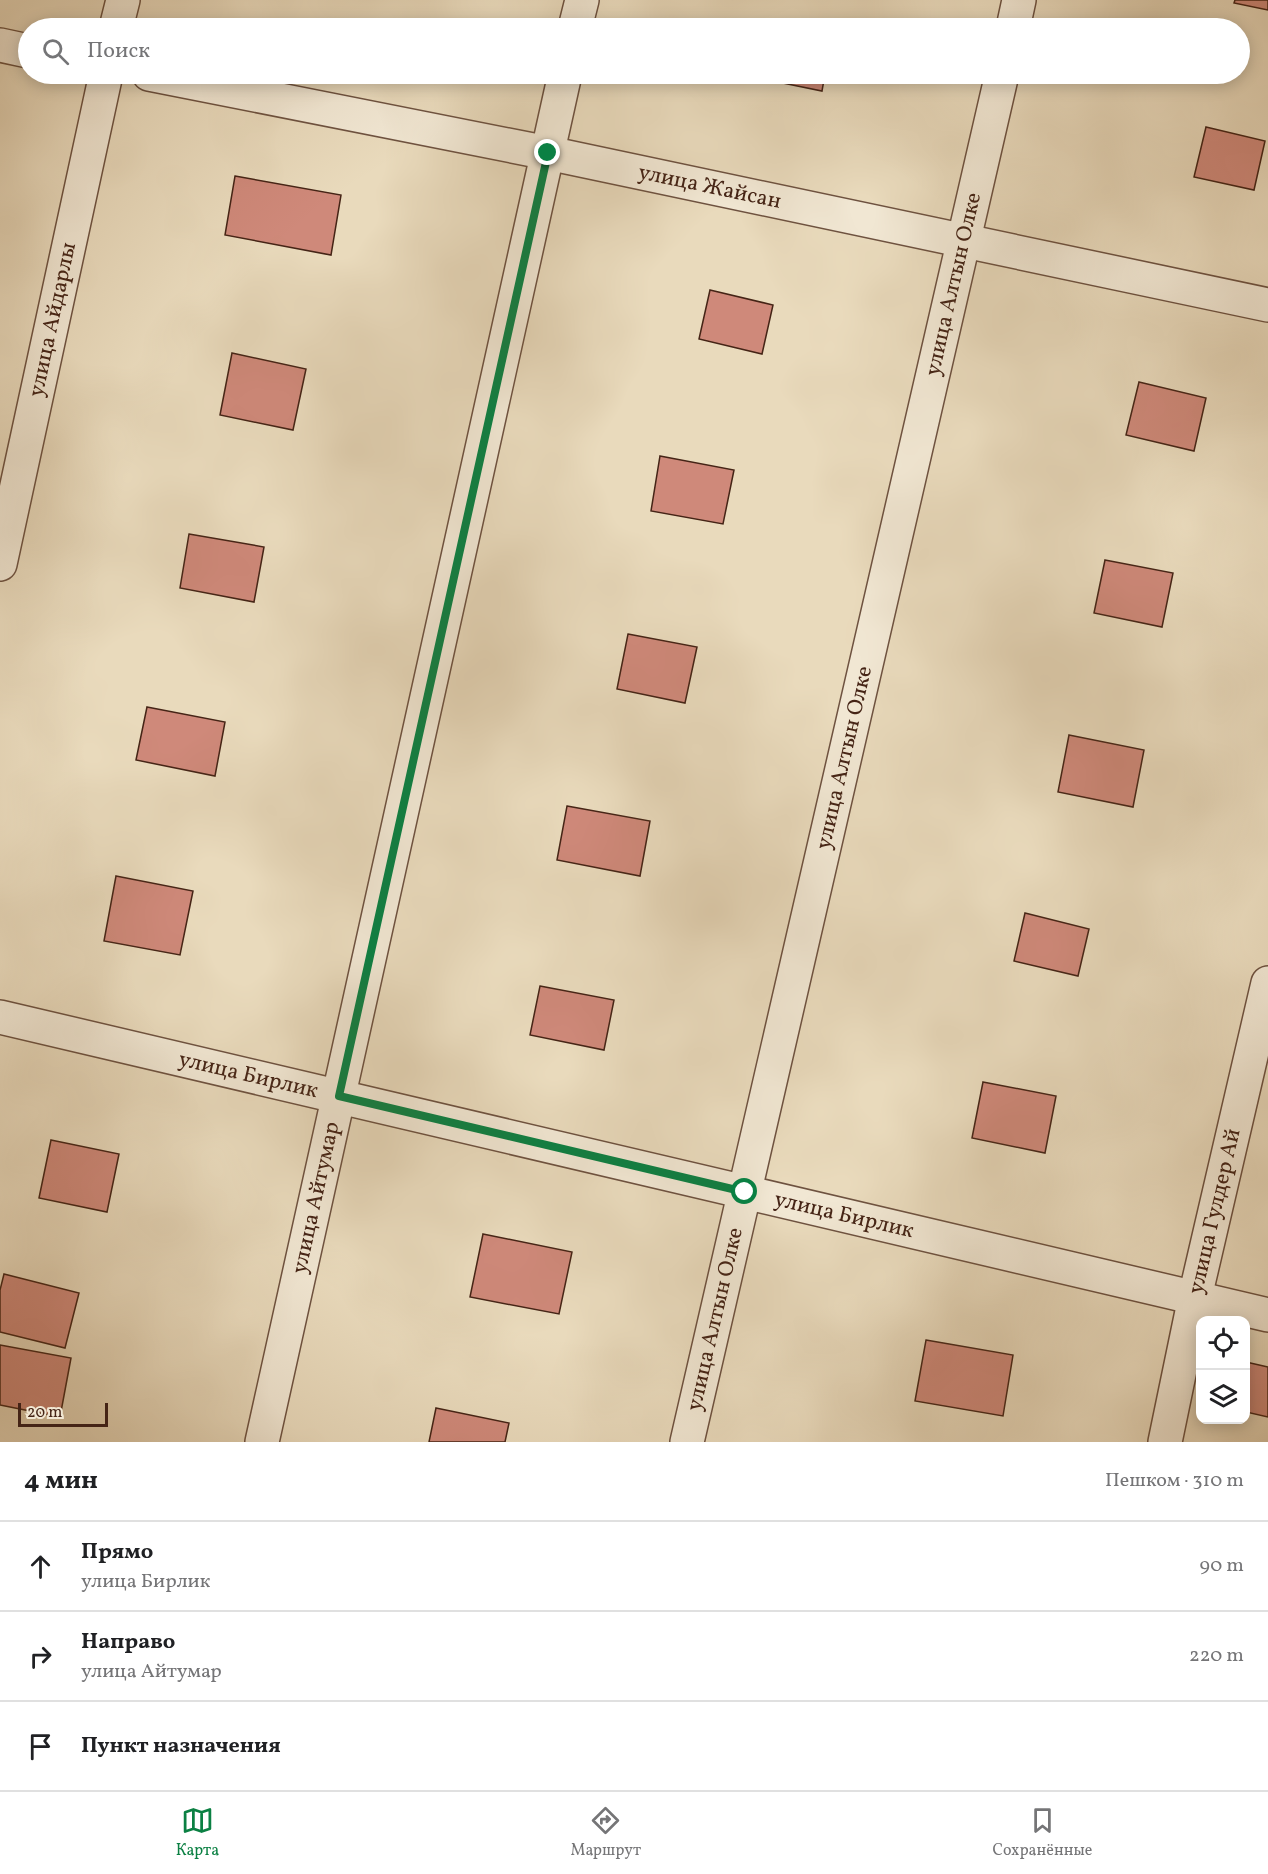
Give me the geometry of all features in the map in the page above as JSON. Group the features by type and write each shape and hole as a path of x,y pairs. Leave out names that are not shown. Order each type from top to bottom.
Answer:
{"street":[{"path":"118,18 123,0"},
{"path":"578,18 582,0"},
{"path":"1015,18 1019,0"},
{"path":"0,45 18,49"},
{"name":"улица Айдарлы","path":"0,564 103,84"},
{"name":"улица Жайсан","path":"200,84 548,153 1268,305"},
{"name":"улица Айтумар","path":"262,1442 564,84"},
{"name":"улица Алтын Олке","path":"687,1442 1000,84"},
{"name":"улица Гулдер Ай","path":"1165,1442 1195,1297 1268,983"},
{"name":"улица Бирлик","path":"0,1017 1268,1315"}],"building":[{"path":"1235,0 1268,0 1268,10 1234,3"},
{"path":"788,84 823,84 822,91"},
{"path":"1206,127 1265,141 1254,190 1194,177"},
{"path":"235,176 341,195 331,255 225,235"},
{"path":"710,290 773,305 762,354 699,339"},
{"path":"232,353 306,369 293,430 220,415"},
{"path":"1139,382 1206,398 1194,451 1126,435"},
{"path":"660,456 734,470 723,524 651,511"},
{"path":"189,534 264,547 254,602 180,588"},
{"path":"1105,560 1173,573 1162,627 1094,613"},
{"path":"628,634 697,647 685,703 617,689"},
{"path":"147,707 225,722 215,776 136,760"},
{"path":"1069,735 1144,750 1133,807 1058,792"},
{"path":"567,806 650,821 640,876 557,860"},
{"path":"116,876 193,891 180,955 104,941"},
{"path":"1025,913 1089,929 1078,976 1014,961"},
{"path":"540,986 614,1000 604,1050 530,1035"},
{"path":"983,1082 1056,1096 1045,1153 972,1138"},
{"path":"51,1140 119,1154 107,1212 39,1198"},
{"path":"483,1234 572,1252 559,1314 470,1297"},
{"path":"4,1274 79,1293 65,1348 0,1332 0,1290"},
{"path":"926,1340 1013,1355 1003,1416 915,1401"},
{"path":"0,1345 71,1358 60,1417 0,1405"},
{"path":"1250,1363 1268,1367 1268,1417 1250,1413"},
{"path":"436,1408 509,1423 505,1442 429,1442"}],"route":[{"path":"548,153 339,1096 745,1192"}]}
